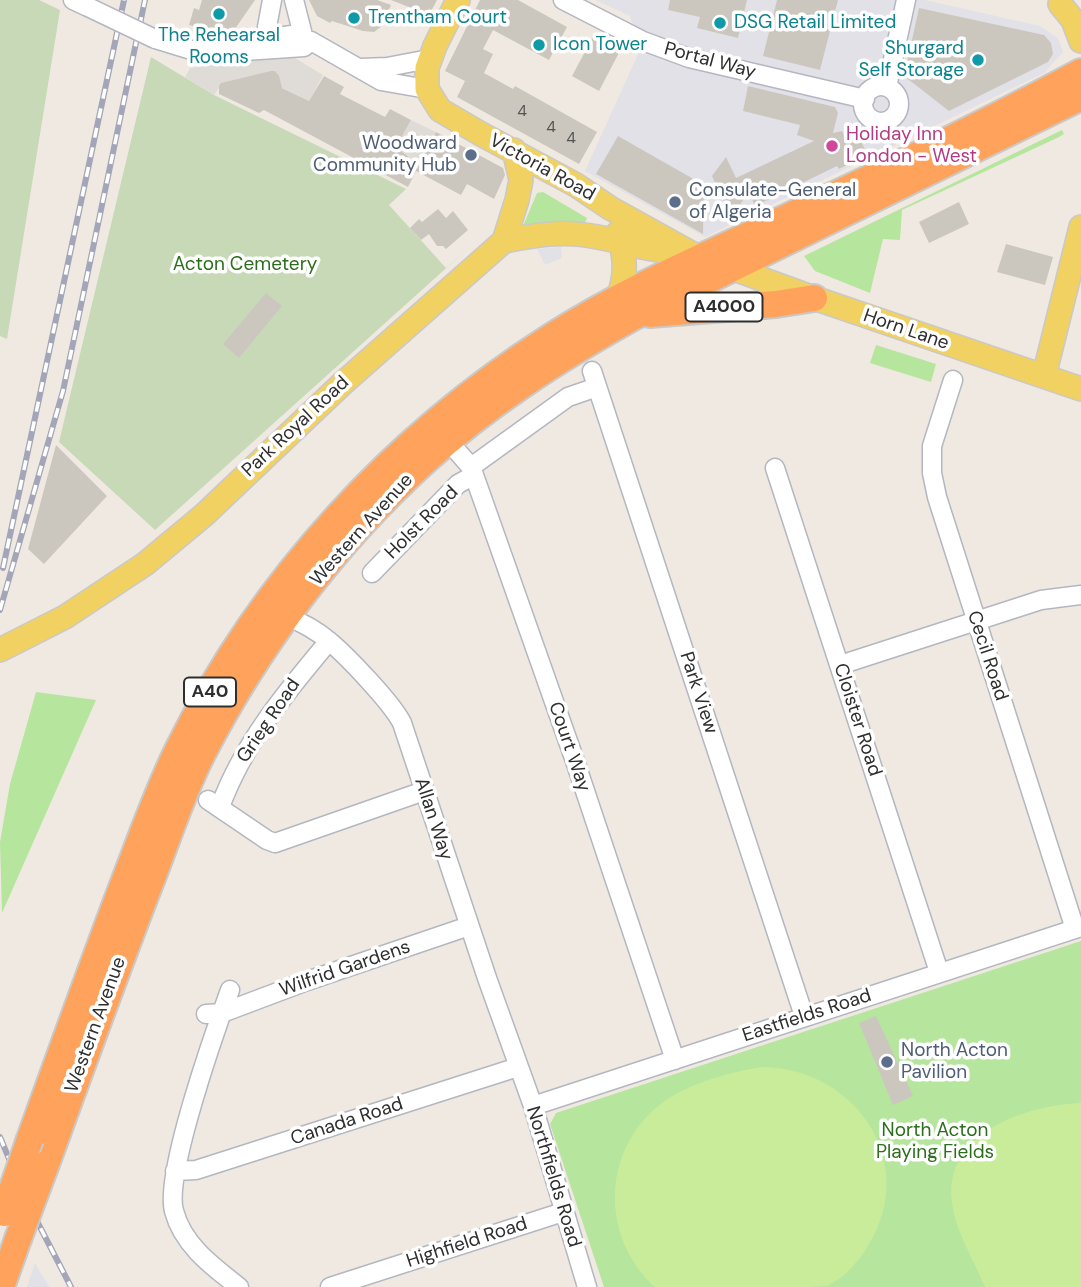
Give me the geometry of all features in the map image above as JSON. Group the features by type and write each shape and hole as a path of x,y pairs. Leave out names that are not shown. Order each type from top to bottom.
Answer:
{"highway":[{"name":"Western Avenue","path":"7,1225 46,1164 120,960 201,757 244,678 286,616 328,564 392,494 425,461 483,413 697,256 891,168 1081,72"},
{"name":"Western Avenue","path":"1,1287 7,1225 30,1139 100,946 166,776 227,663 276,590 351,502 410,445 473,392 553,336 732,269 1081,97"},
{"name":"A4000","path":"626,308 776,304 814,298"}],"main road":[{"path":"427,89 429,59 458,0"},
{"path":"1066,5 1081,41"},
{"name":"Victoria Road","path":"427,89 440,110 697,256 732,269"},
{"path":"514,150 520,180 518,198 504,241 562,233 603,237 621,243 697,256"},
{"path":"610,208 621,243 626,308"},
{"path":"1044,376 1081,227"},
{"name":"Park Royal Road","path":"0,649 65,617 155,556 204,515 342,384 504,241"},
{"name":"Horn Lane","path":"732,269 1081,389"}],"street":[{"path":"272,0 267,27 274,45"},
{"path":"80,3 155,39 191,50 215,53 239,52 274,45 304,47 307,40 294,0"},
{"name":"Portal Way","path":"563,0 611,26 680,55 864,99"},
{"path":"887,87 906,0"},
{"path":"307,40 381,81 427,89"},
{"path":"358,68 387,67 429,59"},
{"path":"876,87 887,87 896,94 900,105 896,116 880,122 870,118 864,110 864,99 876,87"},
{"name":"Holst Road","path":"372,573 472,471 594,379"},
{"name":"Park View","path":"594,379 804,1016"},
{"name":"Cecil Road","path":"953,380 932,446 932,473 937,497 974,620 1078,928"},
{"name":"Court Way","path":"449,442 472,471 575,761 675,1060"},
{"name":"Cloister Road","path":"775,468 939,972"},
{"path":"840,665 1041,600 1081,595"},
{"name":"Allan Way","path":"286,616 312,628 329,641 398,715 518,1067"},
{"name":"Grieg Road","path":"329,641 273,710 214,804 275,843 424,791"},
{"name":"Wilfrid Gardens","path":"214,1014 469,926"},
{"name":"Eastfields Road","path":"533,1106 1078,928"},
{"path":"230,990 214,1014 171,1194 173,1210 195,1249 239,1287"},
{"name":"Northfields Road","path":"518,1067 533,1106 587,1287"},
{"name":"Canada Road","path":"175,1171 196,1170 518,1067"},
{"name":"Highfield Road","path":"330,1287 563,1212"}],"shaded area":[{"path":"595,0 925,0 1040,26 1058,38 1063,52 1044,73 705,237 585,171 640,50 630,16"},
{"path":"290,55 323,75 309,101 277,85 280,81 275,71 222,83 214,95 185,77 190,68"},
{"path":"411,120 436,132 420,164 396,147"},
{"path":"561,247 562,258 545,265 537,249"},
{"path":"35,1263 49,1287 27,1287"}],"green space":[{"path":"0,0 39,0 60,10 7,339 0,336"},
{"name":"Acton Cemetery","path":"151,57 214,95 406,189 389,205 446,268 483,235 155,530 59,442"},
{"path":"1062,130 1064,134 1059,137 902,210 900,240 883,239 870,293 815,271 804,256"},
{"path":"543,192 587,218 583,228 527,231 523,226 537,193"},
{"path":"876,345 936,364 931,382 870,363"},
{"path":"36,692 96,700 2,913 0,842 10,784"},
{"name":"North Acton Playing Fields","path":"1081,941 1081,1287 604,1287 550,1124 556,1113"},
{"path":"763,1067 797,1072 827,1085 852,1104 871,1128 883,1156 887,1187 881,1219 857,1261 843,1276 826,1286 655,1287 637,1267 624,1244 617,1219 615,1194 618,1168 627,1144 642,1122 672,1096 710,1079"},
{"path":"1081,1103 1081,1287 985,1287 954,1213 953,1178 961,1158 974,1141 992,1127 1036,1110"}],"building":[{"name":"The Rehearsal Rooms","path":"202,0 255,0 230,36 189,25 194,8 199,10"},
{"name":"Trentham Court","path":"309,0 377,0 391,5 382,26 374,32 332,21 330,23 317,16"},
{"path":"391,0 437,0 429,15"},
{"path":"480,0 518,0 567,27 549,60 493,30 483,49 493,54 484,73 513,89 515,86 597,132 579,164 457,97 465,81 445,71"},
{"name":"DSG Retail Limited","path":"670,0 747,0 738,38 697,28 700,17 668,10"},
{"path":"777,0 838,0 820,70 763,56"},
{"name":"Shurgard Self Storage","path":"919,8 1044,35 1051,43 1053,54 1048,62 949,111 904,76"},
{"path":"595,33 622,47 599,91 572,76"},
{"path":"275,71 279,76 282,88 309,101 324,76 344,87 340,94 385,117 390,109 411,120 396,147 413,160 411,163 417,169 436,132 503,168 505,175 494,199 467,184 461,195 416,171 408,187 264,110 259,113 219,94 221,83"},
{"name":"Holiday Inn London - West","path":"748,86 835,107 838,113 833,133 842,131 845,137 861,141 866,152 858,160 839,169 837,166 755,206 749,192 731,217 712,176 726,157 736,178 814,141 797,135 800,125 743,111"},
{"name":"Consulate-General of Algeria","path":"618,136 704,185 703,234 596,174"},
{"path":"959,202 969,224 929,243 919,222"},
{"path":"438,209 446,218 453,211 468,230 446,249 437,246 429,234 421,240 410,228 419,219 422,222"},
{"path":"1006,244 1053,257 1045,285 997,272"},
{"path":"266,293 282,306 239,358 223,344"},
{"path":"56,445 107,496 44,564 28,549"},
{"name":"North Acton Pavilion","path":"876,1016 913,1096 893,1105 859,1023"}],"railway":[{"path":"3,568 124,0"},
{"path":"0,610 63,391 145,0"},
{"path":"0,1137 26,1200 71,1287"}],"place":[{"name":"The Rehearsal Rooms","path":"219,14"},
{"name":"Trentham Court","path":"354,18"},
{"name":"DSG Retail Limited","path":"720,23"},
{"name":"Icon Tower","path":"539,45"},
{"name":"Shurgard Self Storage","path":"978,60"},
{"name":"Holiday Inn London - West","path":"832,146"},
{"name":"Woodward Community Hub","path":"471,155"},
{"name":"Consulate-General of Algeria","path":"675,202"},
{"name":"North Acton Pavilion","path":"887,1062"}]}
